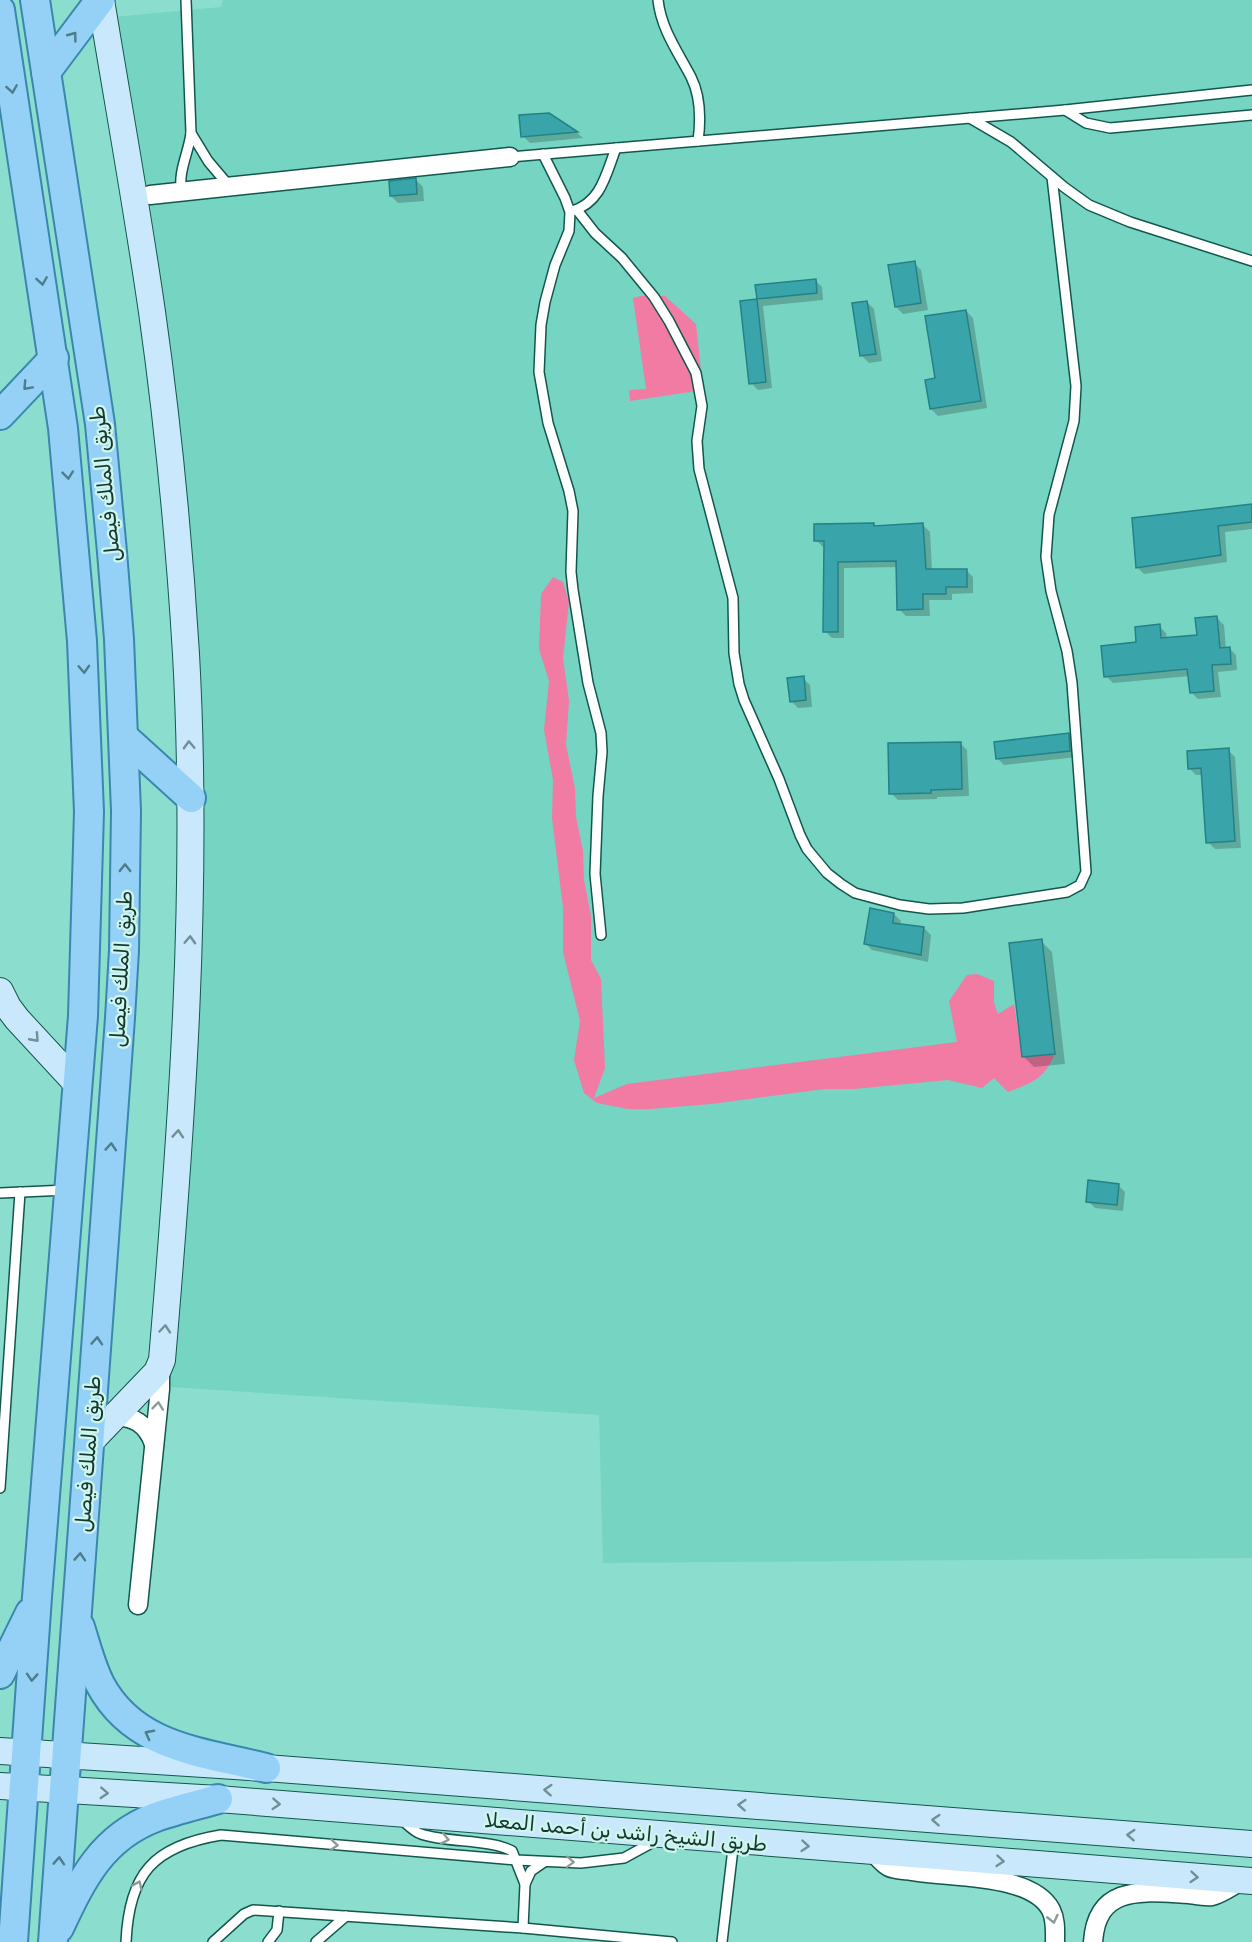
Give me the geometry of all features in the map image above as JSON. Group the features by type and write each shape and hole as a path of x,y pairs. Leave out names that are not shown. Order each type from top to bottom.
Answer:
{"main road":[{"name":"طريق الملك فيصل","path":"35,0 100,424 118,628 124,737 126,858 123,973 53,1941"},
{"path":"46,72 100,0"},
{"path":"89,1443 160,1368 168,1288 184,1056 190,928 191,798 186,656 180,569 163,394 100,0"},
{"name":"طريق الملك فيصل","path":"0,10 54,358 71,502 87,726 88,880 84,1005 38,1597 13,1752 14,1938"},
{"path":"0,415 54,358"},
{"path":"124,737 191,798"},
{"path":"0,991 17,1018 78,1085"},
{"path":"0,1674 38,1597"},
{"path":"76,1615 99,1681 116,1708 140,1730 170,1744 266,1768"},
{"name":"طريق الشيخ راشد بن أحمد المعلا","path":"13,1752 266,1768 1252,1844"},
{"name":"طريق الشيخ راشد بن أحمد المعلا","path":"12,1787 218,1799 1247,1881"},
{"path":"53,1941 88,1870 111,1844 133,1828 157,1817 218,1799"},
{"path":"0,1884 14,1938"}],"street":[{"path":"150,195 510,157"},
{"path":"138,1605 160,1389 160,1368"},
{"path":"112,1417 130,1418 139,1422 146,1428 154,1444"},
{"path":"872,1851 889,1868 936,1875 1000,1880 1023,1886 1037,1895 1050,1909 1056,1924 1055,1942"},
{"path":"1093,1942 1100,1916 1108,1903 1121,1896 1135,1892 1212,1896 1247,1881"}],"lane":[{"path":"182,192 181,179 191,133 186,0"},
{"path":"658,0 669,37 695,88 700,117 698,141"},
{"path":"510,157 1065,110 1252,90"},
{"path":"1065,110 1086,123 1110,128 1252,115"},
{"path":"970,118 1011,142 1076,196 1109,215 1252,261"},
{"path":"191,133 208,161 230,186"},
{"path":"573,211 591,203 597,196 616,148"},
{"path":"543,154 573,211 622,258 654,297 696,374 702,406 697,441 699,469 733,598 734,653 739,684 807,849 828,873 855,893 900,905 929,909 963,908 1067,892 1080,885 1086,872 1072,683 1067,651 1051,591 1046,557 1049,515 1074,421 1077,386 1052,177"},
{"path":"573,211 569,231 544,302 539,372 548,423 571,501 573,590 586,674 601,732 602,752 595,874 601,935"},
{"path":"0,1193 70,1190"},
{"path":"0,1488 20,1192"},
{"path":"394,1813 419,1834 512,1851 525,1884"},
{"path":"126,1942 130,1904 145,1869 168,1850 194,1839 220,1835 516,1860 580,1863 624,1858 666,1835"},
{"path":"722,1942 734,1840"},
{"path":"523,1928 525,1884 531,1871 546,1861"},
{"path":"213,1942 244,1914 253,1910 523,1928 672,1942"},
{"path":"268,1942 277,1930 279,1911"},
{"path":"316,1942 346,1916"}],"shaded area":[{"path":"223,0 1252,0 1252,1558 603,1563 599,1415 156,1386 191,679 102,18 221,7"},
{"path":"665,296 696,324 703,390 630,401 629,390 646,389 633,298"},
{"path":"553,577 563,582 569,602 563,658 569,701 566,745 575,788 576,817 583,851 584,880 591,916 591,960 601,979 605,1068 594,1098 627,1084 957,1042 949,1001 967,975 977,974 994,981 994,1003 998,1014 1014,1004 1022,1057 1055,1054 1041,1075 1008,1092 994,1078 982,1088 948,1080 854,1089 824,1089 711,1104 650,1109 628,1109 597,1103 584,1093 574,1060 580,1021 563,952 563,908 552,818 553,780 544,730 549,681 539,649 541,594"}],"building":[{"path":"549,113 578,132 521,137 519,115"},
{"path":"416,178 417,194 390,196 389,181"},
{"path":"915,261 921,303 895,307 888,265"},
{"path":"816,279 817,293 757,299 755,285"},
{"path":"757,299 766,382 749,384 740,301"},
{"path":"867,301 876,354 860,356 852,303"},
{"path":"966,310 981,401 930,409 925,380 935,378 925,316"},
{"path":"1252,504 1252,522 1218,526 1221,555 1136,568 1132,518"},
{"path":"874,523 874,526 923,523 926,569 967,569 967,587 946,587 946,594 923,594 923,609 897,610 896,561 838,562 838,632 823,632 824,541 814,541 814,524"},
{"path":"1217,616 1220,648 1230,647 1231,664 1212,665 1214,691 1190,693 1187,669 1104,677 1101,646 1136,642 1135,627 1160,624 1161,638 1197,635 1195,618"},
{"path":"804,676 806,700 790,702 787,678"},
{"path":"1069,733 1070,751 996,759 994,742"},
{"path":"961,742 962,789 931,790 931,793 889,794 888,743"},
{"path":"1229,748 1235,841 1206,843 1201,768 1188,769 1187,751"},
{"path":"870,908 894,913 893,923 924,927 921,955 864,944"},
{"path":"1042,939 1055,1054 1022,1057 1009,943"},
{"path":"1088,1180 1119,1184 1117,1205 1086,1202"}]}
